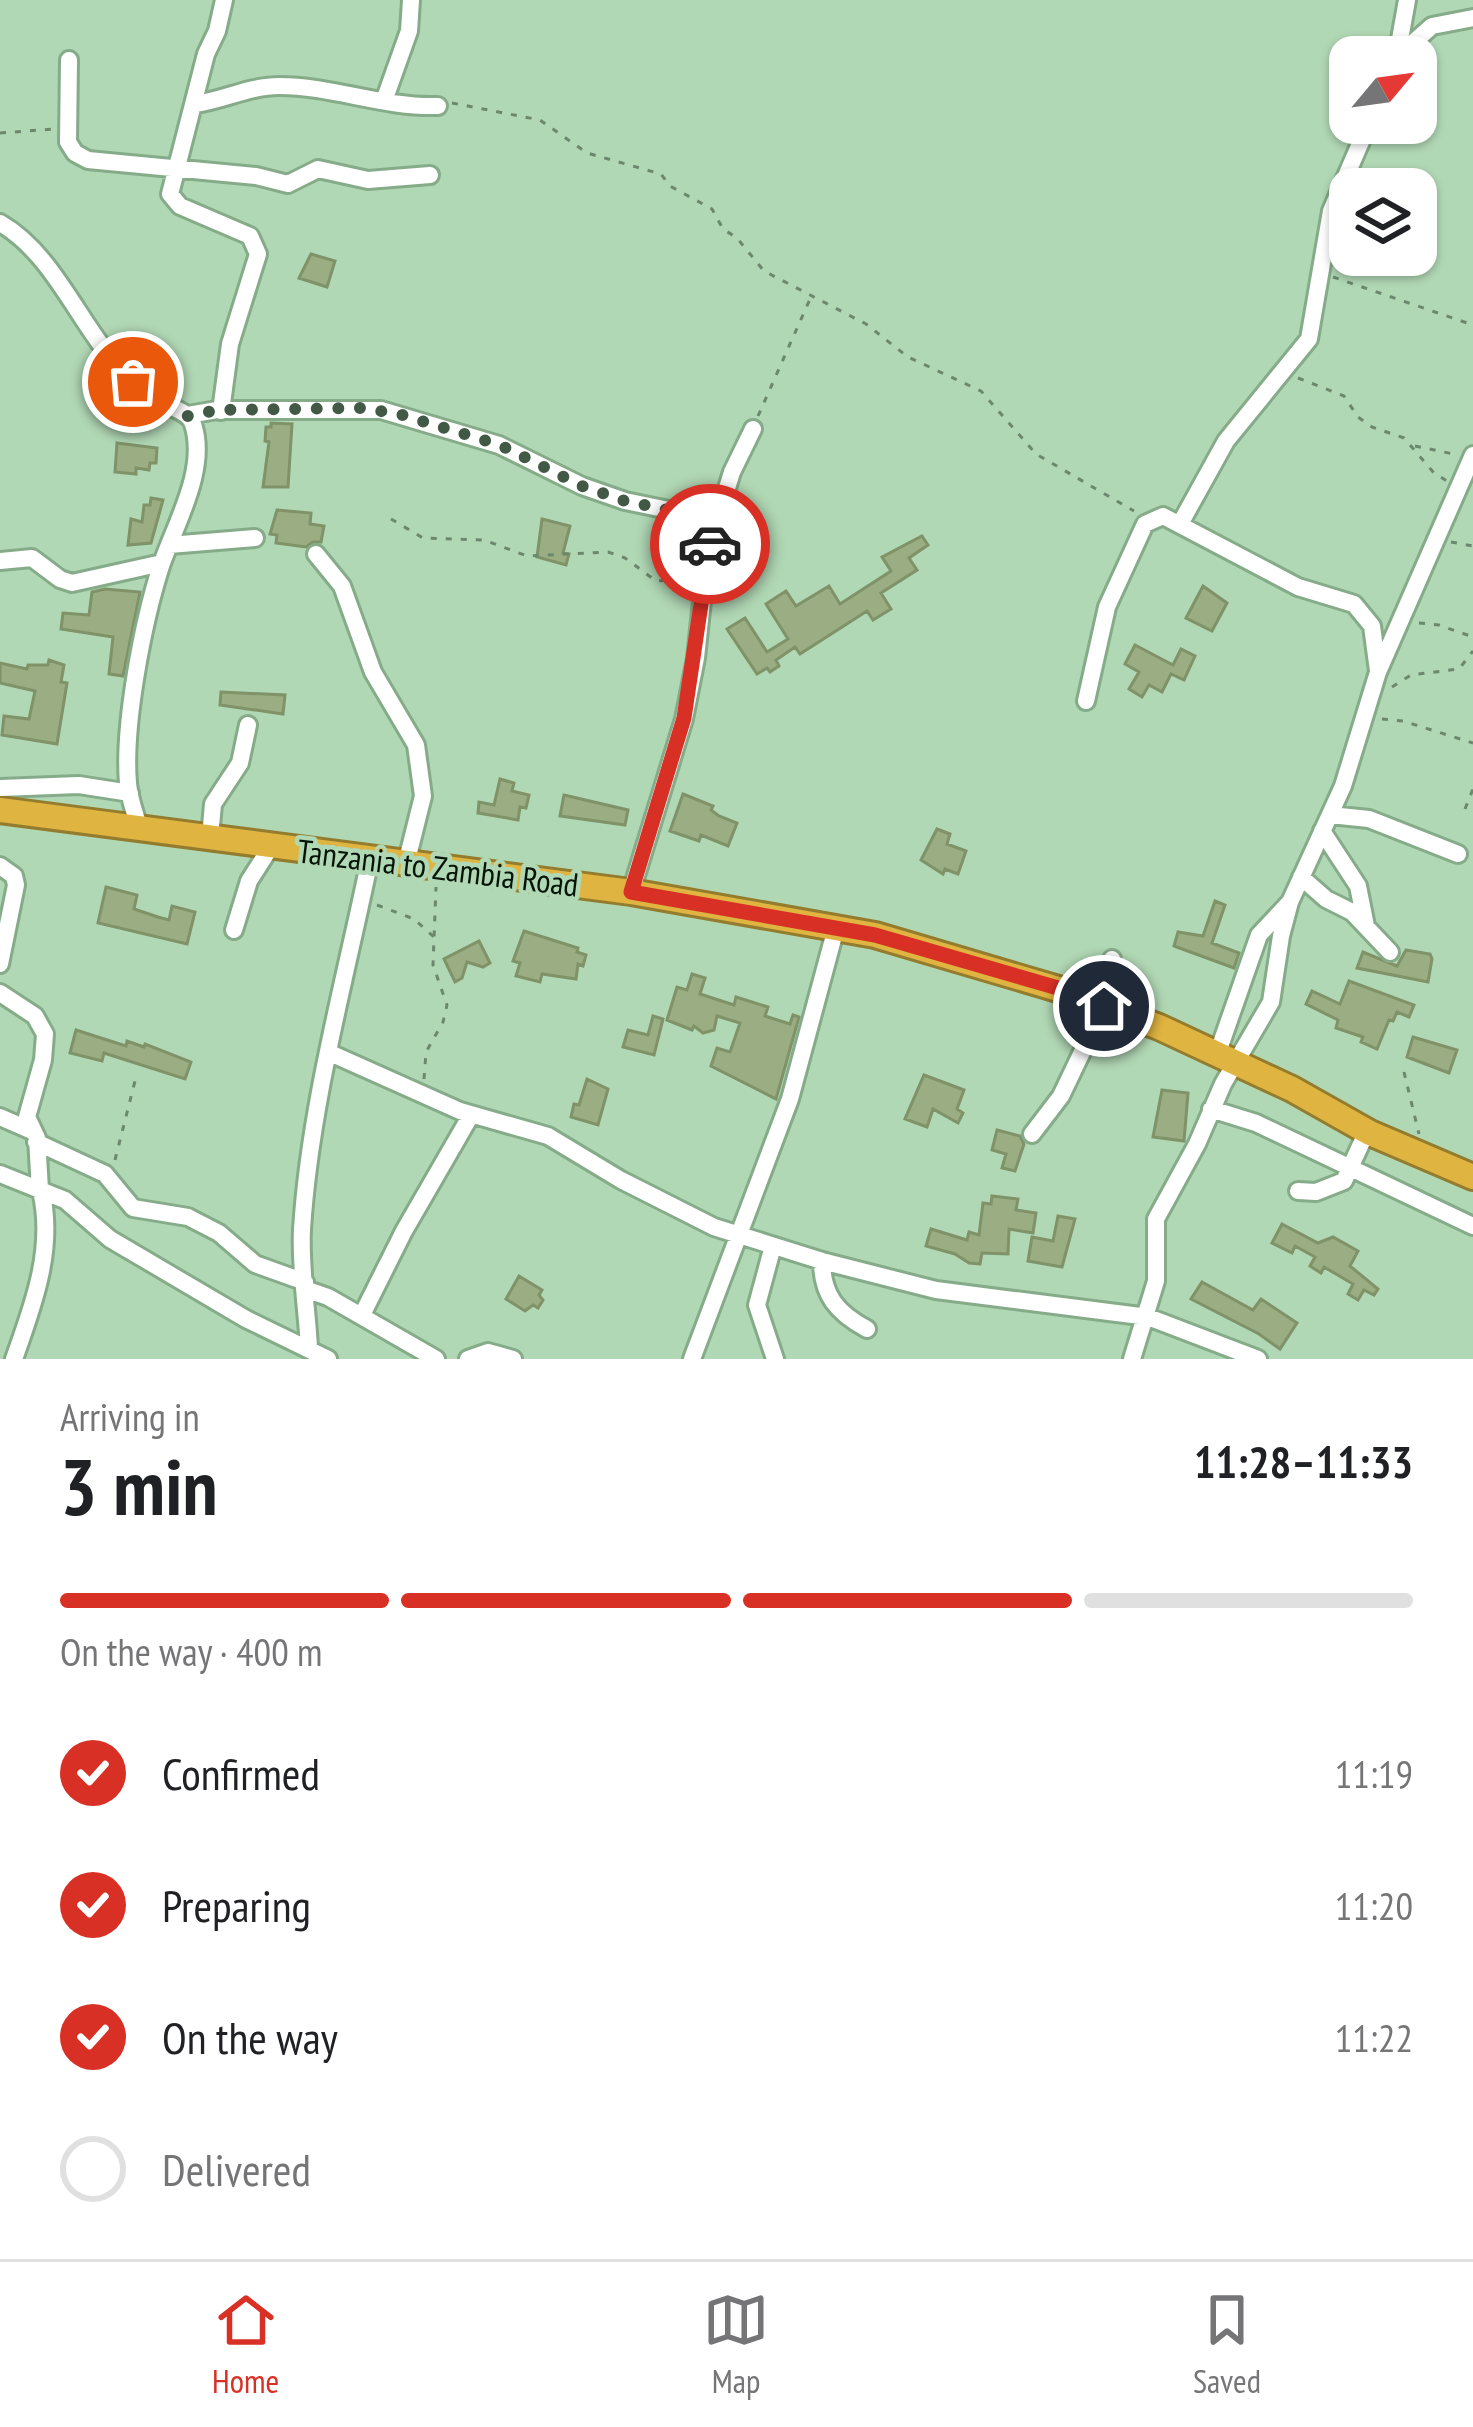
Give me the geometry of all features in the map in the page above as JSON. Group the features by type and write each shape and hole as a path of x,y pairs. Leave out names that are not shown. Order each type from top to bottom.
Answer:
{"highway":[{"name":"Tanzania to Zambia Road","path":"0,810 631,892 836,928 966,961 1101,1005 1228,1058 1367,1131 1473,1177"}],"street":[{"path":"221,411 230,344 258,254 250,236 172,200 170,188 224,0"},
{"path":"384,101 409,31 411,0"},
{"path":"1410,0 1440,22 1470,21"},
{"path":"1402,36 1410,0"},
{"path":"1423,36 1440,22"},
{"path":"68,60 68,142 81,158 256,176 289,184 318,169 368,180 430,175"},
{"path":"195,104 273,86 438,106"},
{"path":"1180,524 1226,441 1309,339 1331,211 1360,144"},
{"path":"0,223 33,250 133,382 188,416 362,408 399,414 500,445 582,486 625,501 717,520"},
{"path":"139,827 130,793 133,707 162,563 194,462 194,428 188,416"},
{"path":"631,892 684,718 696,658 703,577 717,520 732,472 753,429"},
{"path":"1228,1058 1271,1002 1290,902 1326,823 1378,672 1473,457"},
{"path":"1086,701 1107,607 1145,524 1163,516 1298,587 1354,604 1372,626 1378,672"},
{"path":"170,545 255,538"},
{"path":"316,554 342,586 373,672 416,745 423,796 406,864"},
{"path":"0,561 32,558 73,583 162,563"},
{"path":"210,837 213,804 240,763 248,725"},
{"path":"0,788 79,785 130,793"},
{"path":"1326,823 1370,819 1458,854"},
{"path":"1326,823 1358,886 1366,926"},
{"path":"234,930 249,881 272,845"},
{"path":"309,1348 302,1232 330,1053 370,859"},
{"path":"0,866 14,876 16,885 0,964"},
{"path":"1300,877 1366,926 1390,952"},
{"path":"1132,1359 1157,1274 1156,1220 1211,1109 1259,935 1290,902"},
{"path":"692,1359 790,1099 836,928"},
{"path":"1032,1134 1061,1096 1101,1005 1112,959"},
{"path":"0,993 35,1016 45,1034 43,1060 28,1109 45,1225 42,1269 14,1359"},
{"path":"330,1053 471,1114 548,1136 690,1217 773,1246 936,1290 1148,1317 1258,1359"},
{"path":"1211,1109 1256,1123 1473,1226"},
{"path":"362,1316 471,1114"},
{"path":"0,1117 105,1174 133,1208 188,1217 219,1233 255,1264 305,1286 436,1359"},
{"path":"1298,1191 1316,1192 1337,1185 1352,1168 1367,1131"},
{"path":"0,1174 70,1203 110,1239 246,1318 328,1359"},
{"path":"773,1246 758,1305 775,1359"},
{"path":"822,1261 824,1291 850,1320 867,1329"},
{"path":"468,1359 488,1352 514,1359"}],"path":[{"path":"438,106 460,102 491,113 535,118 587,153 658,172 670,186 712,209 721,226 764,271 874,329 908,357 981,392 1036,454 1122,506 1153,518"},
{"path":"0,133 68,128"},
{"path":"1320,274 1473,325"},
{"path":"753,429 811,297"},
{"path":"1286,371 1336,391 1365,422 1412,445 1473,457"},
{"path":"1412,445 1434,473 1458,488"},
{"path":"391,519 430,540 484,540 530,556 608,552 625,558 656,581 703,577"},
{"path":"1438,540 1473,546"},
{"path":"1400,623 1439,625 1473,637"},
{"path":"1387,690 1411,675 1459,669 1473,651"},
{"path":"1362,722 1403,721 1473,743"},
{"path":"1465,809 1473,789"},
{"path":"424,1095 426,1052 447,1005 435,977 433,867"},
{"path":"361,900 414,920 436,939"},
{"path":"1405,1072 1421,1141"},
{"path":"105,1174 118,1154 135,1081"}],"building":[{"path":"311,254 335,261 327,287 299,278"},
{"path":"292,424 288,487 263,487 269,442 265,441 266,427"},
{"path":"117,443 157,448 156,463 150,463 149,470 136,468 136,474 115,472"},
{"path":"151,498 163,500 151,543 128,545 131,519 142,522 144,505 150,505"},
{"path":"277,510 311,513 310,524 324,526 321,542 306,547 276,543 277,535 270,534"},
{"path":"542,519 570,526 563,553 569,554 566,565 537,557"},
{"path":"922,536 928,545 909,558 917,570 881,593 891,609 873,620 867,611 800,654 795,647 776,660 779,666 770,672 767,668 757,674 727,629 745,618 767,652 788,639 766,604 786,591 796,606 829,586 840,604 891,571 882,557"},
{"path":"1203,586 1227,603 1212,631 1186,618"},
{"path":"92,592 140,592 123,676 109,674 113,637 61,629 63,613 89,615"},
{"path":"1135,645 1173,665 1181,649 1195,656 1184,680 1171,674 1162,692 1149,685 1142,697 1129,689 1139,672 1125,664"},
{"path":"49,660 64,665 61,682 67,683 57,744 2,735 4,716 29,719 35,691 0,683 0,663 27,669 28,665 48,665"},
{"path":"221,692 285,695 283,714 220,705"},
{"path":"500,779 514,783 512,791 529,795 518,820 478,813 479,802 494,805"},
{"path":"683,794 713,806 711,810 719,816 737,823 728,846 701,835 699,841 670,831"},
{"path":"564,795 628,810 625,825 560,816"},
{"path":"937,829 950,834 947,844 966,851 958,874 945,869 943,874 921,860"},
{"path":"106,887 137,895 134,909 158,917 169,920 172,906 195,912 187,944 98,923"},
{"path":"1215,901 1225,905 1212,943 1239,953 1234,968 1174,946 1178,932 1203,936"},
{"path":"524,931 578,948 577,952 586,955 583,966 578,964 576,979 542,974 540,982 516,976 520,963 513,961"},
{"path":"479,941 490,963 483,967 467,962 462,978 455,982 444,959"},
{"path":"1406,950 1430,954 1428,982 1357,968 1363,952 1397,966"},
{"path":"692,974 705,978 700,994 734,1005 736,997 768,1007 765,1016 790,1024 793,1015 799,1017 776,1099 711,1066 717,1048 730,1052 740,1023 717,1016 714,1030 703,1033 667,1020 677,987 687,990"},
{"path":"1349,981 1414,1005 1409,1017 1397,1012 1389,1020 1377,1049 1361,1042 1363,1037 1336,1028 1338,1020 1306,1004 1312,991 1340,1004"},
{"path":"653,1016 663,1019 654,1055 623,1047 628,1030 648,1035"},
{"path":"76,1030 126,1046 127,1041 145,1044 191,1062 185,1079 104,1053 102,1061 70,1053"},
{"path":"1413,1037 1457,1050 1449,1073 1407,1057"},
{"path":"924,1075 964,1090 958,1123 933,1109 927,1127 905,1119"},
{"path":"587,1079 608,1089 598,1125 571,1117"},
{"path":"1162,1090 1188,1093 1184,1141 1153,1137"},
{"path":"997,1130 1020,1136 1024,1144 1015,1171 1002,1168 1006,1154 992,1150"},
{"path":"992,1196 1018,1199 1016,1210 1036,1213 1033,1233 1009,1229 1008,1254 982,1253 980,1264 969,1263 926,1246 931,1229 967,1240 969,1232 979,1235 983,1203 991,1204"},
{"path":"1058,1216 1075,1219 1062,1267 1028,1261 1032,1237 1053,1241"},
{"path":"1282,1224 1318,1243 1333,1237 1358,1251 1350,1266 1378,1289 1374,1295 1364,1290 1358,1300 1348,1294 1353,1284 1324,1267 1321,1273 1310,1266 1315,1257 1295,1246 1292,1253 1272,1243"},
{"path":"519,1276 542,1290 538,1308 533,1305 525,1311 506,1299"},
{"path":"1202,1282 1253,1310 1261,1299 1297,1323 1280,1349 1191,1299"}],"way so far":[{"path":"133,382 188,416 217,410 362,408 399,414 500,445 582,486 625,501 717,520 710,544"}],"route":[{"path":"710,544 684,718 631,892 875,935 1104,1006"}]}
